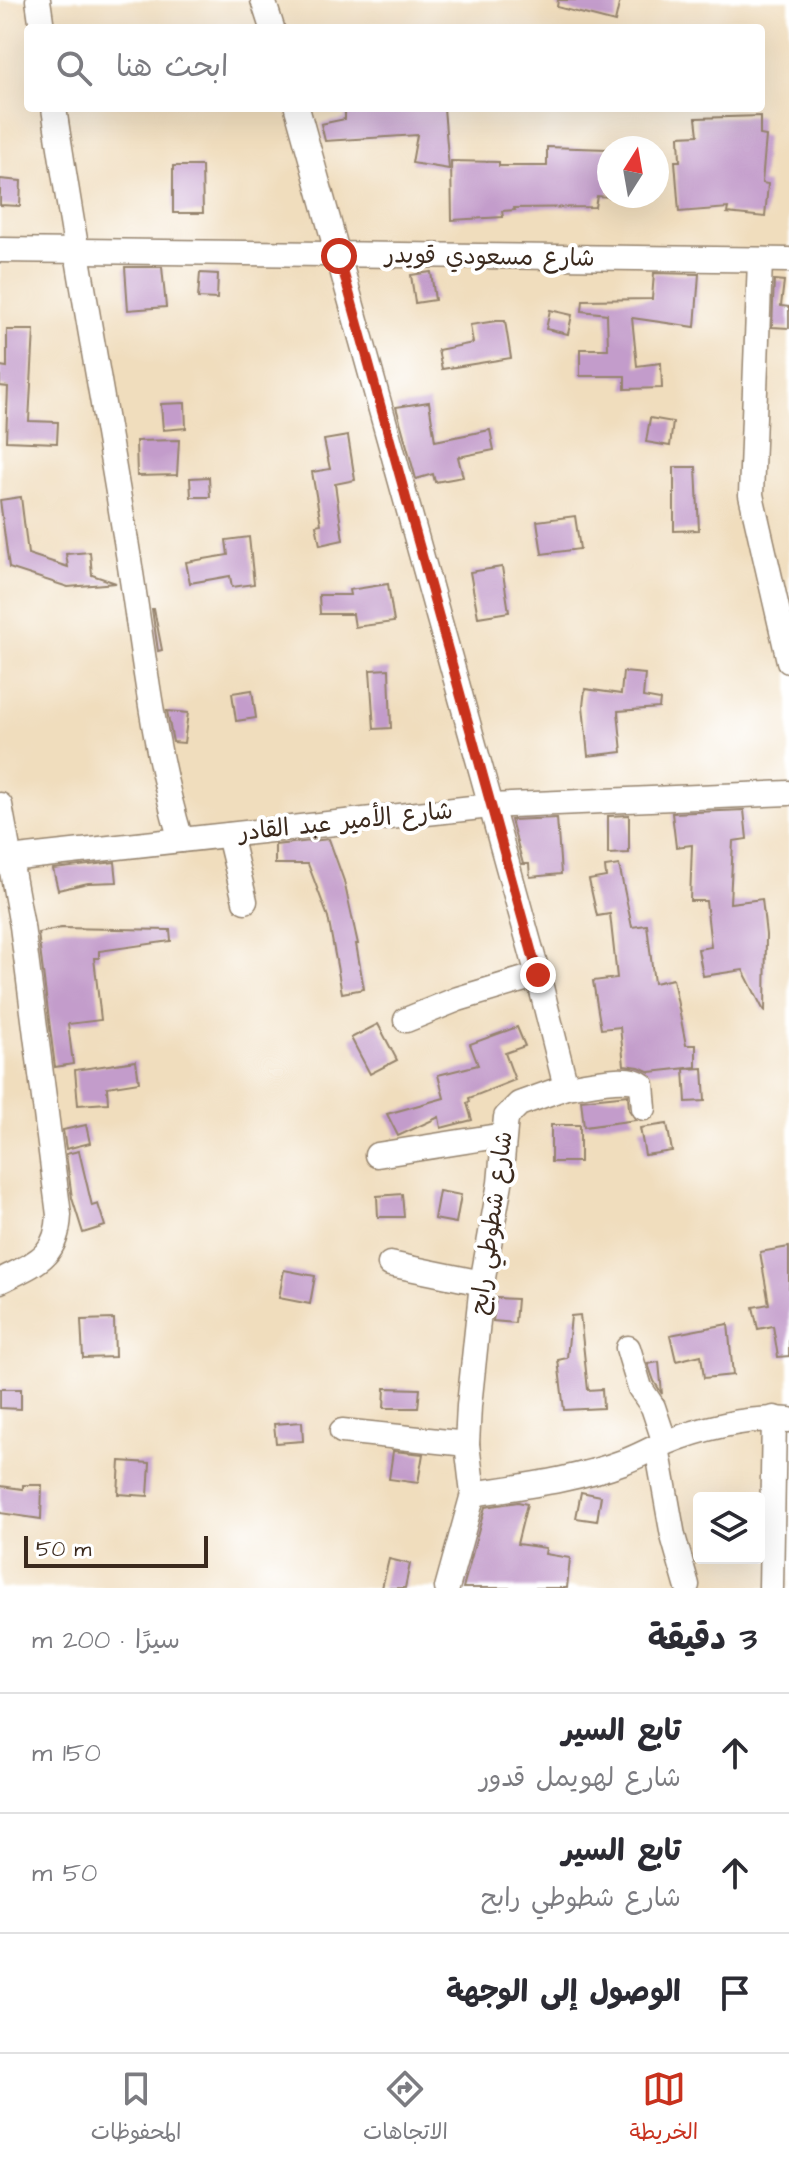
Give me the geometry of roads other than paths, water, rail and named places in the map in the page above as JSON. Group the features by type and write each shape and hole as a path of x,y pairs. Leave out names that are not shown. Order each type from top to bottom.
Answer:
{"street":[{"path":"38,0 41,24"},
{"path":"263,0 271,24"},
{"path":"55,112 75,252 166,790 181,840"},
{"path":"298,112 538,975 566,1087"},
{"name":"شارع مسعودي قويدر","path":"0,250 789,260"},
{"path":"760,260 751,495 789,661"},
{"name":"شارع الأمير عبد القادر","path":"5,860 490,806 789,793"},
{"path":"0,805 5,860 22,926 59,1215 58,1234 45,1257 0,1281"},
{"path":"229,835 245,901"},
{"path":"406,1020 458,999 538,975"},
{"name":"شارع شطوطي رابح","path":"447,1588 473,1494 467,1444 482,1283 500,1183 506,1117 519,1104 566,1087 636,1080 642,1085 644,1108"},
{"path":"377,1155 504,1135"},
{"path":"390,1264 482,1283"},
{"path":"628,1348 640,1388 653,1407 673,1536 687,1585"},
{"path":"473,1494 583,1474 623,1462 661,1445 719,1428 782,1419 771,1588"},
{"path":"342,1431 467,1444"}]}
